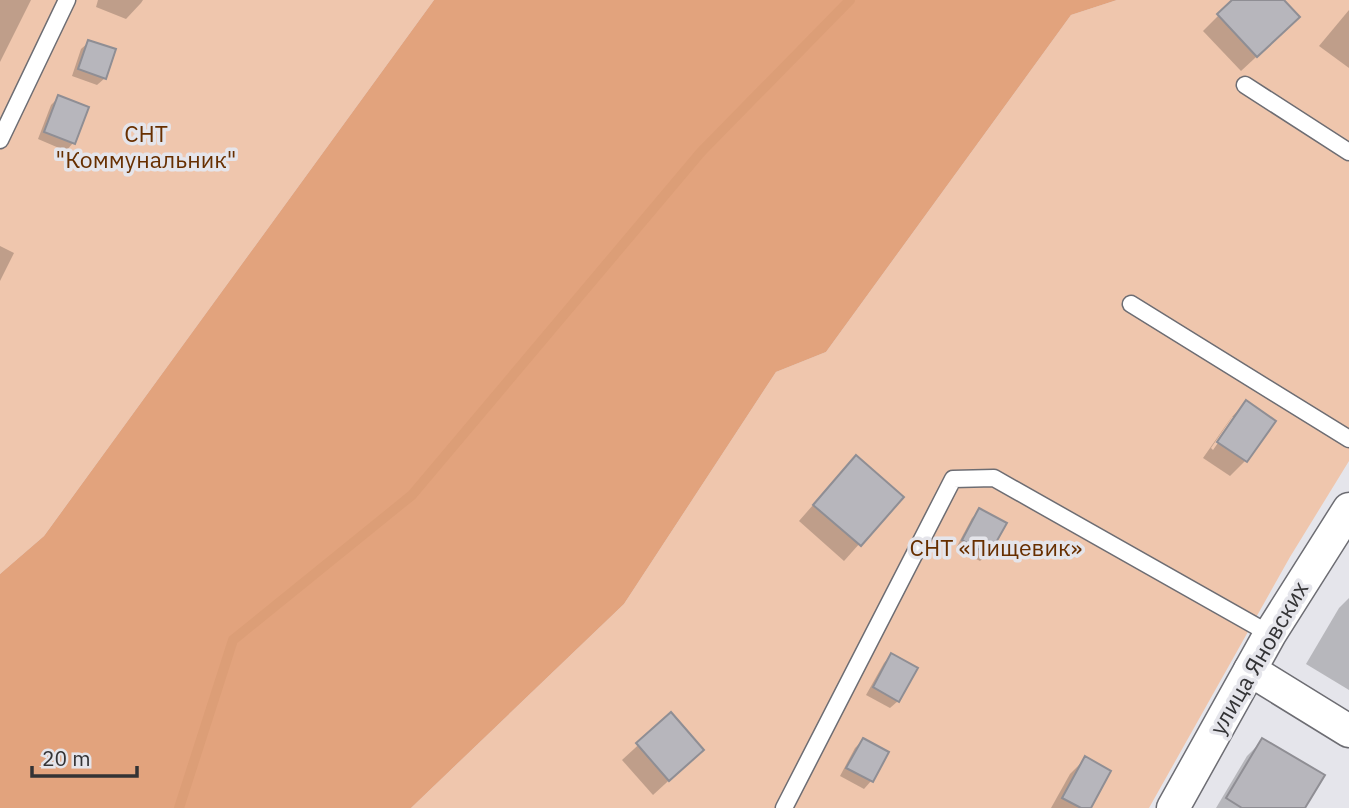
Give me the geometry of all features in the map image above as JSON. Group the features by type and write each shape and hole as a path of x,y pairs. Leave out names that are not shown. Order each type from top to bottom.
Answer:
{"street":[{"name":"улица Яновских","path":"1173,808 1270,635 1349,509"},
{"path":"1250,670 1349,731"}],"lane":[{"path":"0,140 68,0"},
{"path":"1245,85 1349,152"},
{"path":"1131,304 1349,439"},
{"path":"784,808 953,479 994,478 1270,635"}],"green space":[{"name":"СНТ \"Коммунальник\"","path":"0,0 434,0 44,536 0,574"},
{"name":"СНТ «Пищевик»","path":"1117,0 1349,0 1349,461 1290,557 1149,808 411,808 624,604 776,372 826,352 1071,15"}],"shaded area":[{"path":"434,0 1117,0 1071,15 826,352 776,372 624,604 411,808 0,808 0,574 44,536"}],"building":[{"path":"1232,0 1284,0 1300,17 1257,57 1217,14"},
{"path":"88,40 116,49 106,79 78,69"},
{"path":"58,95 89,107 75,144 44,132"},
{"path":"1246,400 1276,421 1247,462 1217,442"},
{"path":"856,455 904,497 861,546 813,505"},
{"path":"979,508 1007,523 989,555 962,540"},
{"path":"891,653 918,668 899,702 873,687"},
{"path":"671,712 704,750 669,781 636,743"},
{"path":"863,738 889,752 873,782 846,768"},
{"path":"1262,738 1325,775 1305,808 1242,808 1226,798"},
{"path":"1085,756 1111,771 1091,808 1081,808 1062,798"}],"waterway":[{"path":"179,808 233,640 412,495 701,152 850,0"}]}
